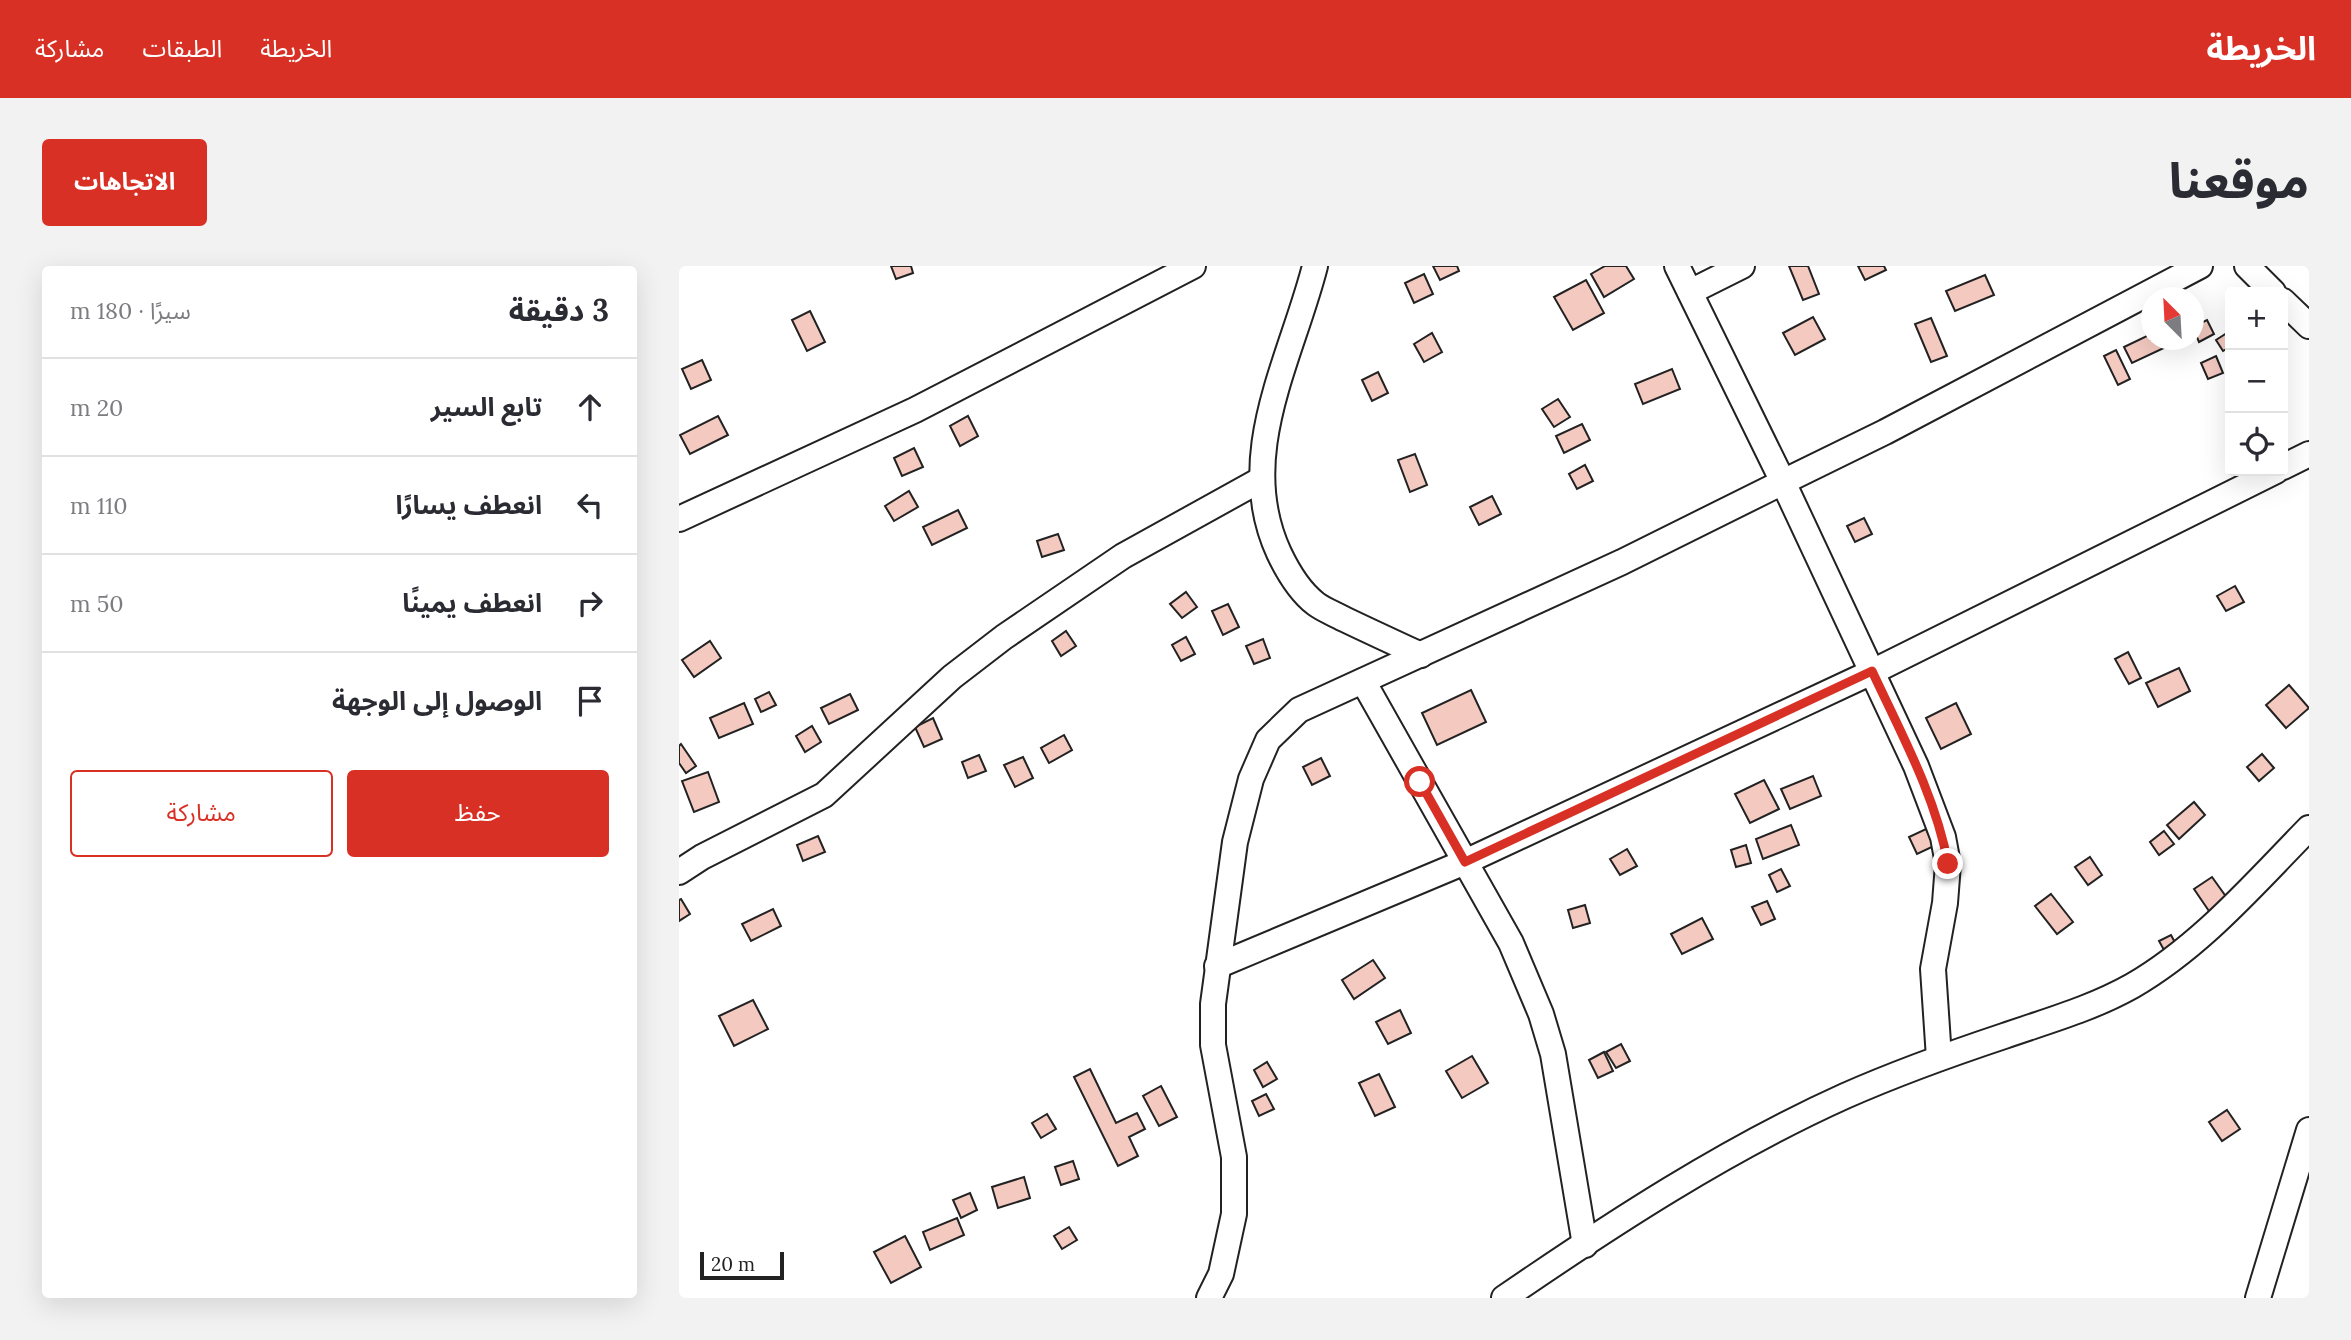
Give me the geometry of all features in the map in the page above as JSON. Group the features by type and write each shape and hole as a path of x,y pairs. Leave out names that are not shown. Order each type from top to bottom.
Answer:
{"street":[{"path":"679,519 915,410 1193,266"},
{"path":"1315,266 1267,422 1262,479 1263,508 1272,539 1285,567 1317,605 1421,654"},
{"path":"1677,266 1872,671 1916,766 1943,837 1948,864 1945,903 1933,969 1939,1058"},
{"path":"1690,292 1742,266"},
{"path":"1209,1298 1221,1273 1234,1214 1234,1157 1213,1045 1217,966 1235,842 1251,779 1268,740 1299,710 1622,562 1885,432 2200,266"},
{"path":"2247,266 2268,287"},
{"path":"2288,306 2309,326"},
{"path":"2288,464 2309,454"},
{"path":"1217,966 1465,862 1872,671 2266,476"},
{"path":"679,872 702,857 824,794 952,677 1004,636 1123,556 1262,479"},
{"path":"1363,681 1511,943 1541,1014 1553,1054 1585,1245"},
{"path":"1504,1298 1731,1154 1845,1096 1939,1058 2097,1004 2133,985 2206,932 2309,828"},
{"path":"2257,1298 2309,1130"}],"building":[{"path":"891,266 911,266 913,273 896,279"},
{"path":"1433,266 1457,266 1459,271 1440,280"},
{"path":"1605,266 1626,266 1634,279 1604,297 1591,274"},
{"path":"1789,266 1808,266 1819,294 1803,300"},
{"path":"1858,266 1884,266 1886,270 1865,280"},
{"path":"1424,274 1433,294 1414,303 1405,283"},
{"path":"1985,275 1994,295 1955,311 1946,291"},
{"path":"1586,280 1604,313 1573,330 1554,297"},
{"path":"810,311 825,342 807,351 792,320"},
{"path":"1813,317 1825,339 1795,355 1783,333"},
{"path":"1931,318 1947,356 1931,362 1915,324"},
{"path":"2207,320 2214,334 2204,339 2204,322"},
{"path":"1432,333 1442,352 1424,362 1414,344"},
{"path":"2225,334 2225,350 2223,351 2216,340"},
{"path":"2141,339 2141,350 2160,350 2132,363 2124,347"},
{"path":"2116,350 2130,379 2118,385 2104,356"},
{"path":"2216,356 2223,373 2208,379 2201,363"},
{"path":"702,360 711,380 691,389 682,369"},
{"path":"1672,369 1680,389 1643,404 1635,384"},
{"path":"1378,372 1388,393 1372,401 1362,380"},
{"path":"1558,399 1570,417 1554,427 1542,409"},
{"path":"718,416 728,435 690,454 680,435"},
{"path":"968,416 978,436 960,446 950,426"},
{"path":"1582,424 1590,440 1564,453 1556,436"},
{"path":"914,448 923,467 902,476 894,458"},
{"path":"1415,454 1427,485 1410,492 1398,460"},
{"path":"1585,465 1593,481 1577,489 1569,474"},
{"path":"909,491 918,507 894,521 885,506"},
{"path":"1492,496 1501,514 1479,525 1470,507"},
{"path":"958,510 967,528 932,545 923,527"},
{"path":"1864,518 1872,534 1855,542 1847,526"},
{"path":"1058,534 1064,550 1042,557 1037,541"},
{"path":"2235,586 2244,602 2226,611 2217,596"},
{"path":"1186,592 1197,607 1182,618 1170,604"},
{"path":"1228,604 1239,627 1223,635 1212,611"},
{"path":"1066,631 1076,646 1061,656 1052,641"},
{"path":"1186,637 1195,654 1181,661 1172,645"},
{"path":"1263,639 1270,658 1254,664 1246,646"},
{"path":"710,641 721,658 694,677 682,660"},
{"path":"2128,652 2141,678 2129,684 2115,659"},
{"path":"2179,668 2190,691 2158,707 2146,683"},
{"path":"2289,685 2309,708 2286,728 2266,705"},
{"path":"1471,690 1486,722 1437,745 1422,713"},
{"path":"769,692 776,705 761,712 755,699"},
{"path":"850,694 858,710 829,724 821,708"},
{"path":"744,703 753,724 719,738 710,718"},
{"path":"1956,703 1971,734 1941,749 1926,718"},
{"path":"933,718 942,739 924,747 915,727"},
{"path":"812,726 821,742 805,752 796,736"},
{"path":"1064,735 1072,750 1049,763 1041,748"},
{"path":"681,744 696,766 686,773 679,763"},
{"path":"2262,754 2274,768 2259,781 2247,767"},
{"path":"979,755 986,771 968,778 962,762"},
{"path":"1023,757 1033,778 1015,787 1004,765"},
{"path":"1321,758 1330,776 1312,785 1303,767"},
{"path":"708,772 719,802 694,812 682,781"},
{"path":"1813,776 1821,796 1790,809 1781,789"},
{"path":"1764,780 1779,809 1750,823 1735,794"},
{"path":"2194,802 2205,815 2179,839 2167,825"},
{"path":"1791,825 1799,845 1763,859 1756,839"},
{"path":"1926,829 1934,846 1917,854 1909,837"},
{"path":"2164,831 2174,844 2159,855 2150,842"},
{"path":"818,836 825,852 803,861 797,845"},
{"path":"1746,845 1751,863 1736,867 1731,850"},
{"path":"1627,849 1637,866 1620,875 1610,859"},
{"path":"2090,857 2102,875 2088,885 2075,867"},
{"path":"1781,869 1790,886 1777,892 1769,875"},
{"path":"2212,877 2232,905 2213,917 2194,889"},
{"path":"2051,894 2073,922 2057,934 2035,906"},
{"path":"681,899 690,914 679,921 679,900"},
{"path":"1767,901 1775,919 1761,925 1752,907"},
{"path":"1585,905 1590,923 1573,928 1568,910"},
{"path":"773,909 781,926 751,941 742,924"},
{"path":"1702,918 1713,939 1682,954 1671,934"},
{"path":"2171,935 2180,952 2169,959 2159,941"},
{"path":"1373,960 1385,978 1354,999 1342,980"},
{"path":"753,1000 768,1029 734,1046 719,1016"},
{"path":"1400,1010 1411,1033 1388,1044 1376,1022"},
{"path":"1621,1044 1630,1061 1616,1068 1606,1052"},
{"path":"1604,1052 1613,1071 1598,1078 1589,1060"},
{"path":"1472,1056 1488,1083 1462,1098 1446,1071"},
{"path":"1267,1062 1277,1079 1263,1087 1254,1070"},
{"path":"1090,1069 1116,1123 1137,1113 1145,1129 1129,1137 1138,1156 1118,1166 1074,1077"},
{"path":"1379,1074 1395,1107 1375,1116 1359,1083"},
{"path":"1161,1086 1177,1117 1159,1126 1143,1096"},
{"path":"1266,1094 1274,1109 1259,1116 1252,1101"},
{"path":"2227,1110 2240,1129 2222,1141 2209,1122"},
{"path":"1047,1114 1056,1129 1041,1138 1032,1123"},
{"path":"1073,1161 1079,1179 1061,1185 1055,1167"},
{"path":"1024,1177 1030,1198 998,1208 992,1187"},
{"path":"970,1193 977,1210 961,1218 953,1200"},
{"path":"957,1218 964,1235 930,1250 923,1232"},
{"path":"1069,1227 1077,1240 1062,1249 1054,1236"},
{"path":"905,1236 921,1267 891,1283 874,1252"}],"route":[{"path":"1420,782 1465,862 1872,671 1916,766 1943,837 1948,864"}]}
